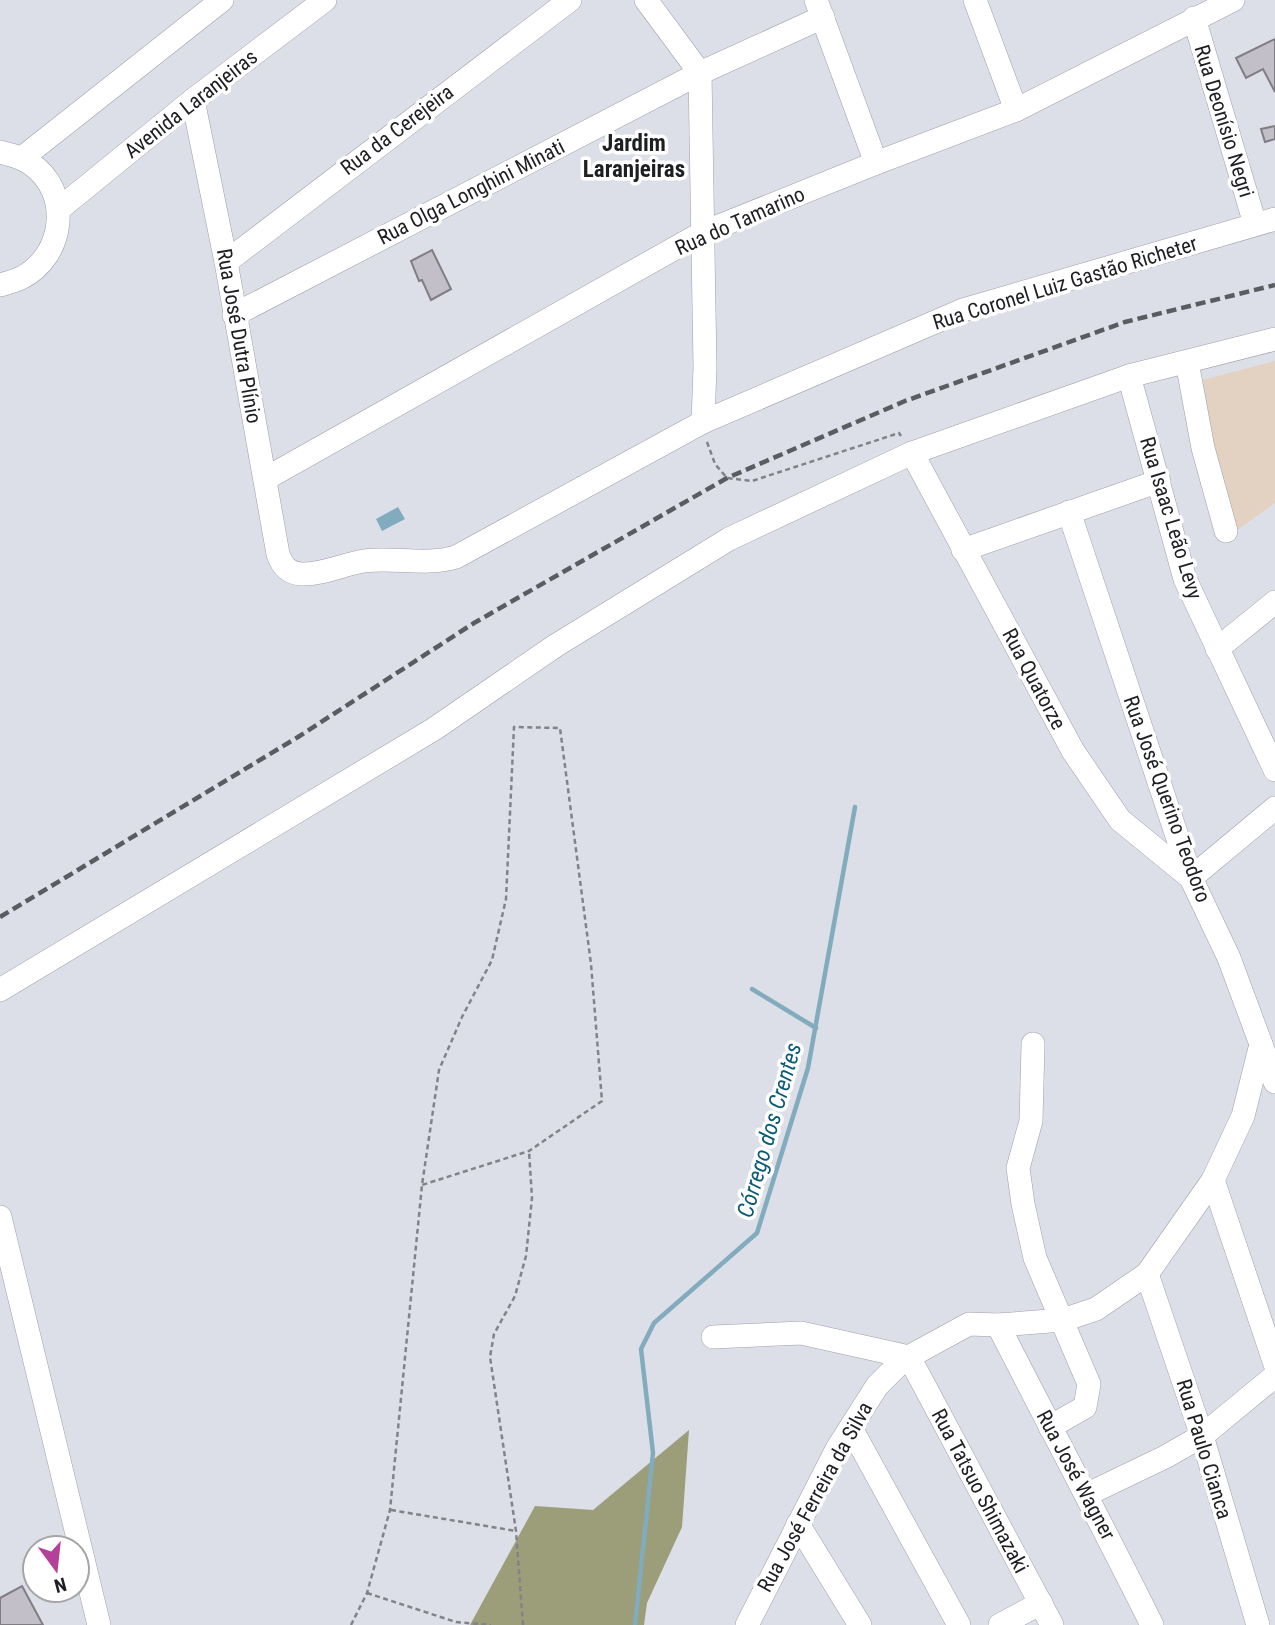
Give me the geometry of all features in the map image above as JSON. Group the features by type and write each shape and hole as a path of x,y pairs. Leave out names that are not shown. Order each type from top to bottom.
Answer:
{"street":[{"path":"0,285 20,279 38,267 51,250 58,231 59,209 50,184 43,174 11,155 222,0"},
{"name":"Avenida Laranjeiras","path":"59,209 193,100 325,0"},
{"name":"Rua da Cerejeira","path":"226,262 570,0"},
{"path":"646,0 700,74 705,367 703,422"},
{"path":"975,0 1016,110"},
{"name":"Rua do Tamarino","path":"265,480 702,233 1016,110 1233,0"},
{"path":"820,8 876,163"},
{"name":"Rua Olga Longhini Minati","path":"234,315 700,74 820,8"},
{"name":"Rua Deonísio Negri","path":"1194,18 1265,222"},
{"name":"Rua José Dutra Plínio","path":"193,100 226,262 278,554 288,571"},
{"name":"Rua Coronel Luiz Gastão Richeter","path":"288,571 299,574 365,561 434,561 456,557 703,422 964,310 1265,222"},
{"path":"0,990 434,729 555,646 729,539 912,453 1129,376 1275,339"},
{"path":"1187,362 1203,448 1226,531"},
{"name":"Rua Isaac Leão Levy","path":"1129,376 1185,579 1275,771"},
{"name":"Rua Quatorze","path":"912,453 1073,751 1120,820 1191,878"},
{"path":"963,550 1158,481"},
{"name":"Rua José Querino Teodoro","path":"1069,512 1191,878 1229,958 1275,1082"},
{"path":"1217,649 1275,602"},
{"path":"1191,878 1275,808"},
{"name":"Rua José Ferreira da Silva","path":"751,1622 798,1524 851,1428 877,1386 909,1357 969,1324 998,1325 1063,1320 1096,1309 1147,1274 1213,1180 1243,1116 1261,1044"},
{"path":"1033,1045 1031,1121 1018,1168 1023,1204 1035,1258 1088,1384 1085,1407 1050,1427"},
{"path":"1213,1180 1275,1364"},
{"path":"0,1217 99,1625"},
{"name":"Rua Paulo Cianca","path":"1147,1274 1202,1436 1258,1625"},
{"name":"Rua José Wagner","path":"998,1325 1088,1494 1152,1625"},
{"path":"713,1337 801,1333 909,1357"},
{"name":"Rua Tatsuo Shimazaki","path":"909,1357 1052,1625"},
{"path":"1088,1494 1202,1436 1275,1377"},
{"path":"851,1428 959,1625"},
{"path":"798,1524 860,1625"},
{"path":"1000,1625 1041,1604"}],"path":[{"path":"703,422 715,464 727,478 752,481 899,433 912,453"},
{"path":"351,1625 367,1593 390,1510 422,1185 439,1070 461,1017 492,960 506,899 514,727 560,728 591,964 602,1101 529,1151 422,1185"},
{"path":"523,1625 516,1531 490,1357 494,1334 515,1296 526,1256 532,1198 529,1151"},
{"path":"390,1510 516,1531"},
{"path":"367,1593 456,1622 491,1625"}],"shaded area":[{"path":"1275,361 1275,503 1233,533 1199,381"}],"green space":[{"path":"689,1430 682,1527 647,1603 644,1625 470,1625 535,1506 593,1510"}],"water":[{"path":"398,507 405,519 382,531 376,519"}],"building":[{"path":"1275,39 1275,92 1263,69 1246,78 1236,58"},
{"path":"1275,126 1275,139 1265,142 1261,129"},
{"path":"432,250 451,289 431,300 411,261"},
{"path":"21,1587 21,1604 32,1604 43,1625 0,1625 0,1598"}],"waterway":[{"name":"Córrego dos Crentes","path":"635,1625 653,1453 641,1349 654,1323 757,1233 808,1068 855,807"},
{"path":"752,989 816,1028"}],"railway":[{"path":"0,917 298,737 474,623 727,478 905,401 1125,322 1275,285"}],"district":[{"name":"Jardim Laranjeiras","path":"634,156"}]}
